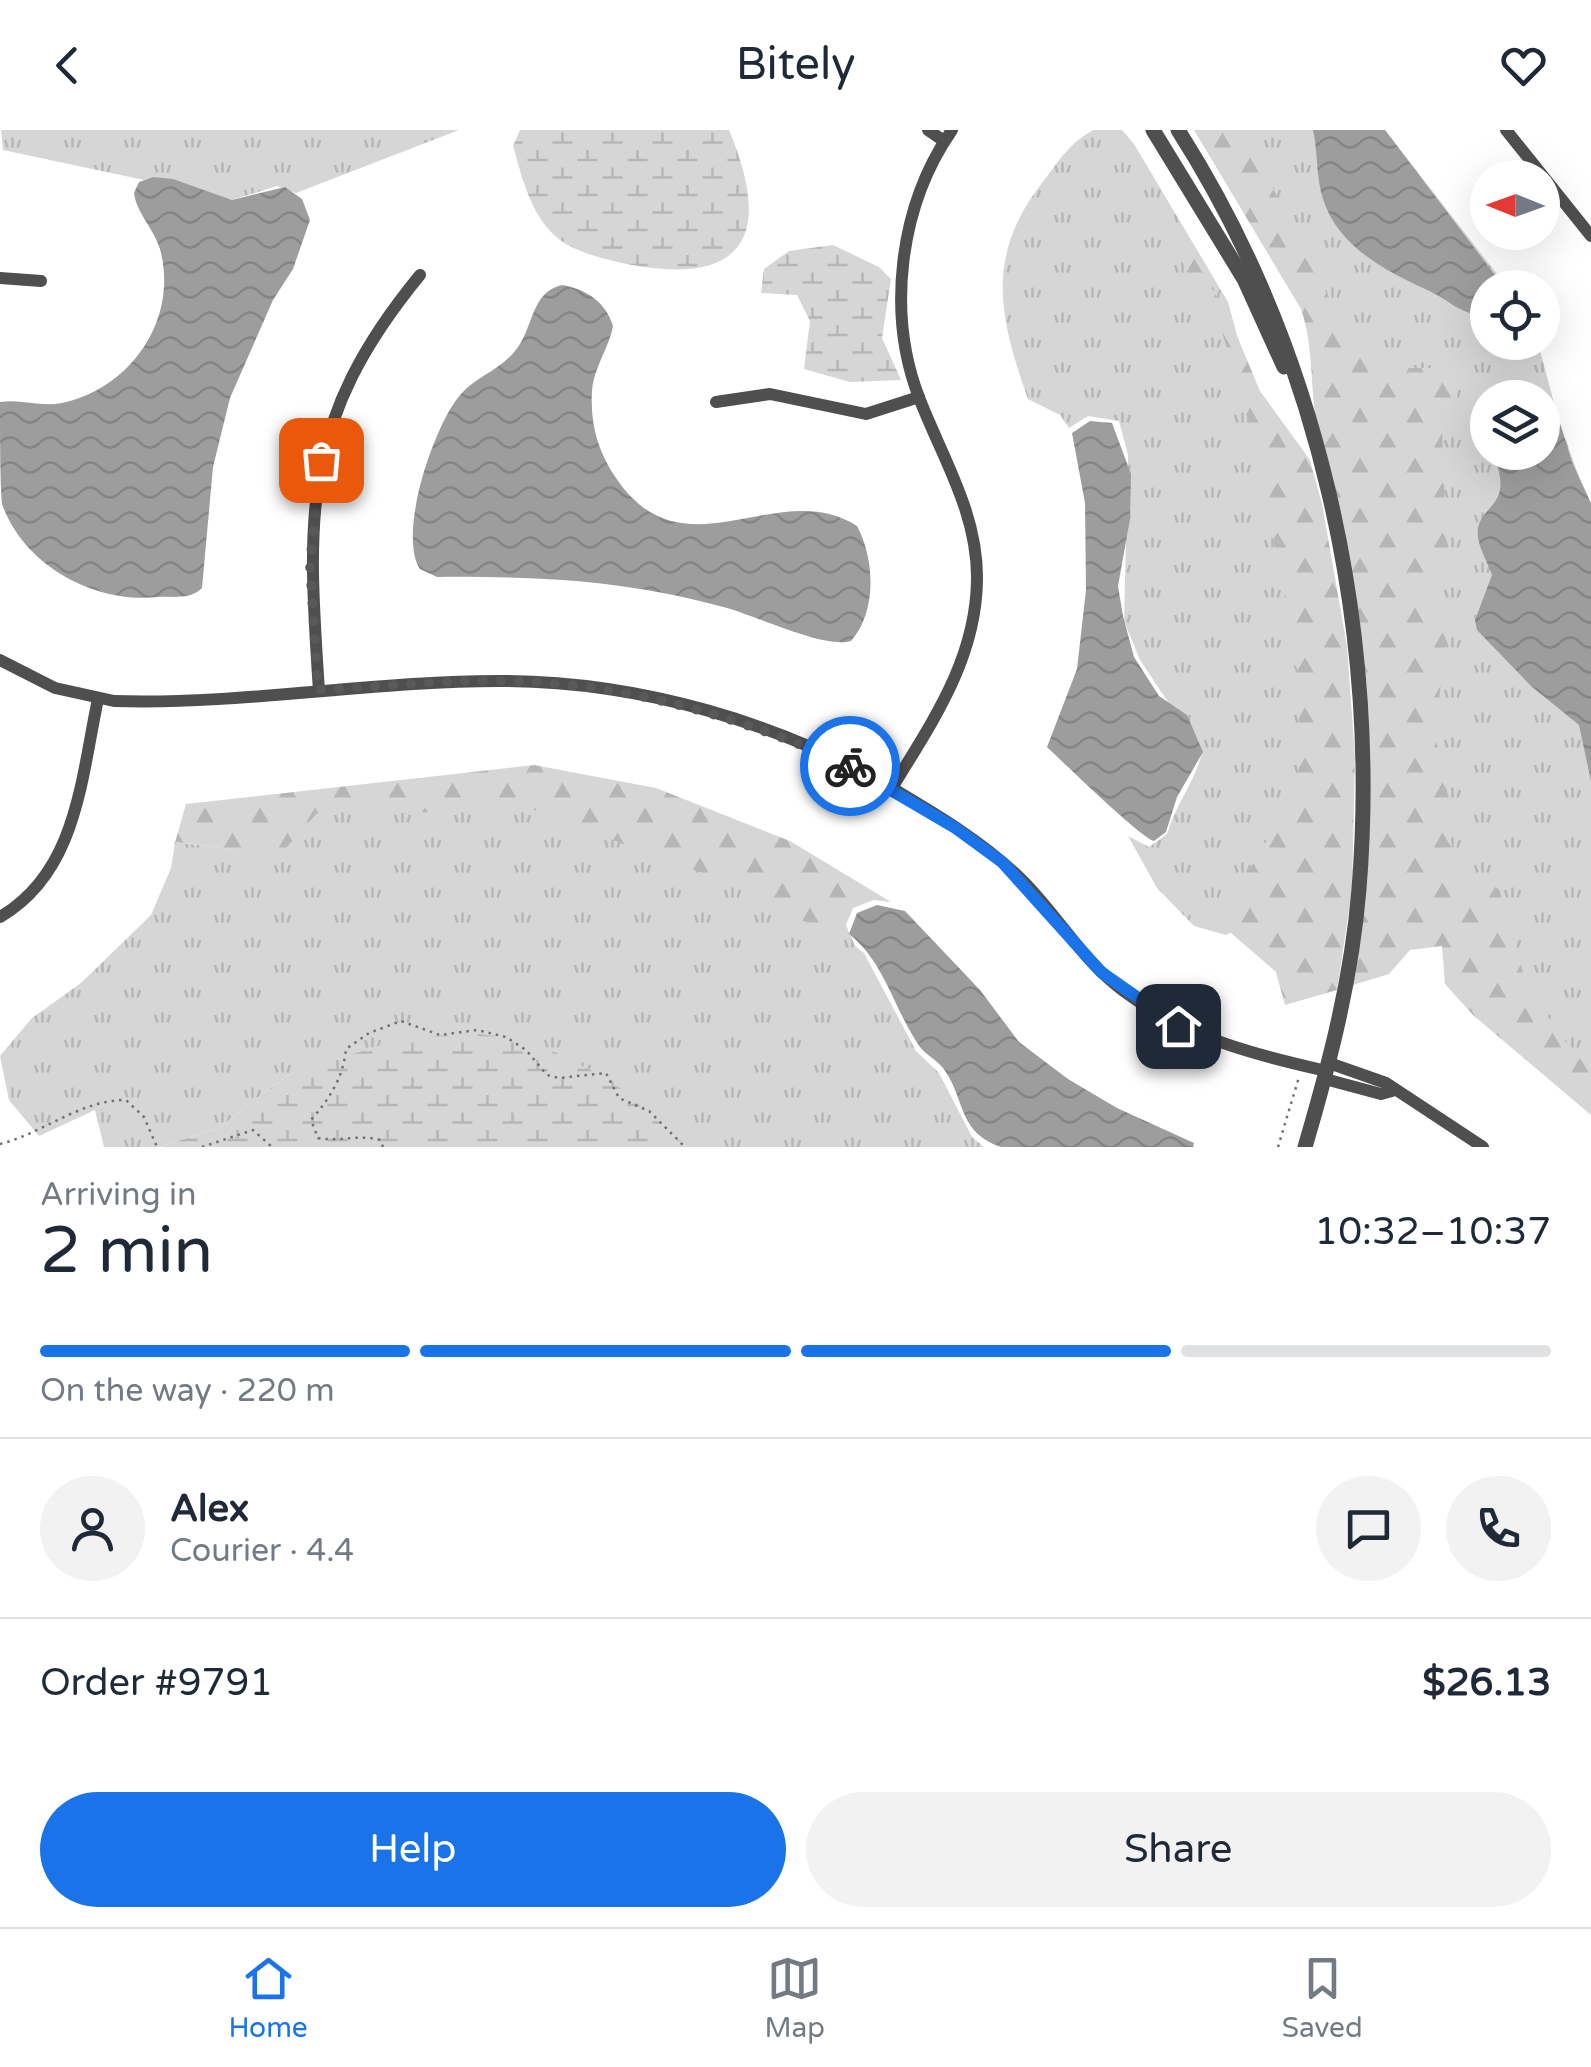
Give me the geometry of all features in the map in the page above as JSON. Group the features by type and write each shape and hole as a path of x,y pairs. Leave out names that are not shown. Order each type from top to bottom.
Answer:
{"street":[{"path":"892,788 955,682 966,654 976,602 977,563 970,520 919,398 903,326 903,268 913,213 948,135 928,130"},
{"path":"1153,130 1244,279 1308,425"},
{"path":"1178,130 1262,282 1288,349 1345,578 1362,757 1357,910 1327,1071 1305,1147"},
{"path":"1506,130 1591,236"},
{"path":"318,690 310,554 321,460 356,365 380,326 420,275"},
{"path":"0,278 41,281"},
{"path":"716,402 770,394 866,414 919,398"},
{"path":"0,660 56,688 98,698 174,702 509,681 622,692 696,708 770,732 892,788 1002,862 1070,940 1136,1000 1203,1037 1302,1066 1386,1083 1392,1091 1484,1147"},
{"path":"0,917 40,886 65,845 98,698"}],"path":[{"path":"383,1147 380,1140 366,1136 334,1142 318,1138 311,1120 331,1096 344,1070 346,1049 369,1033 401,1021 440,1035 476,1030 506,1037 526,1050 547,1075 559,1078 606,1073 619,1098 650,1111 685,1147"},
{"path":"1278,1147 1302,1066"},
{"path":"0,1144 31,1136 97,1100 126,1100 144,1116 156,1147"},
{"path":"202,1147 253,1130 272,1147"}],"green space":[{"path":"1,130 459,130 296,193 277,186 232,200 153,177 144,180 3,150"},
{"path":"520,130 729,130 748,196 748,222 741,243 726,258 703,267 672,269 612,261 571,247 546,226 528,194 513,146"},
{"path":"1093,130 1122,130 1134,144 1228,302 1246,368 1328,823 1260,916 1226,935 1194,926 1157,888 1128,836 1149,847 1167,834 1202,753 1140,660 1124,621 1128,455 1119,421 1088,416 1069,428 1060,415 1028,399 1004,312 1005,259 1026,206 1061,158"},
{"path":"1194,130 1243,130 1350,339 1397,368 1432,368 1455,385 1459,403 1442,431 1447,556 1430,584 1446,640 1435,734 1447,791 1452,853 1461,872 1499,889 1525,979 1554,1027 1591,1072 1591,1115 1473,1015 1445,984 1442,946 1410,950 1389,974 1353,985 1366,884 1370,730 1352,577 1316,420 1308,340 1301,309"},
{"path":"1234,130 1385,130 1470,239 1470,250 1478,250 1494,270 1470,270 1470,360 1543,360 1548,380 1470,380 1470,470 1560,470 1560,424 1591,510 1591,1094 1453,871 1364,371"},
{"path":"1172,225 1230,319 1260,391 1310,460 1322,504 1347,646 1355,757 1352,890 1337,990 1285,1005 1276,972 1216,920 1262,850 1299,770 1299,672 1288,653 1287,609 1251,430 1220,325 1184,266"},
{"path":"833,245 879,267 891,279 882,338 901,380 850,382 804,369 810,321 797,295 761,293 764,269 789,251"},
{"path":"534,765 656,788 790,841 891,902 874,900 853,908 843,932 803,921 759,890 665,861 547,813 476,797 441,812 399,813 360,800 316,814 279,856 176,842 174,846 186,804"},
{"path":"346,797 476,797 585,814 843,918 916,1051 939,1073 972,1137 984,1147 687,1147 611,1081 344,1060 288,1075 219,1128 159,1147 104,1147 95,1110 39,1136 9,1100 0,1056 32,1018 81,983 151,915 171,868 175,842 245,851"},
{"path":"469,1033 531,1040 612,1081 687,1147 159,1147 219,1128 288,1075 400,1039"}],"water":[{"path":"1313,130 1385,130 1470,242 1470,250 1476,250 1491,270 1470,270 1470,313 1394,274 1351,243 1330,216 1319,182"},
{"path":"153,177 173,179 232,200 285,187 302,199 310,220 293,269 273,300 230,398 213,467 202,588 187,596 134,598 87,587 65,576 44,563 12,526 2,504 0,402 54,404 87,395 128,366 144,347 156,325 164,275 160,249 134,193 139,182"},
{"path":"562,285 594,298 613,326 596,374 592,415 604,458 616,478 643,507 671,521 701,524 796,511 827,513 857,526 867,554 870,585 865,615 851,641 808,636 727,608 654,591 548,579 437,577 420,569 414,553 416,506 440,429 461,394 515,351 544,295"},
{"path":"1090,421 1112,423 1131,474 1130,519 1118,586 1134,657 1159,696 1187,715 1203,752 1177,797 1166,832 1154,841 1047,747 1077,669 1086,590 1085,503 1072,433"},
{"path":"1560,423 1591,503 1591,781 1579,725 1531,686 1477,630 1475,620 1492,575 1480,547 1478,527 1498,496 1499,472 1560,470"},
{"path":"877,905 905,911 980,990 1019,1042 1068,1079 1117,1108 1194,1143 1193,1147 1001,1147 987,1141 969,1124 943,1068 911,1033 872,958 849,934 857,913"}],"way so far":[{"path":"321,460 313,502 310,564 318,690 509,681 584,687 696,708 770,732 850,766"}],"route":[{"path":"850,766 954,827 1002,862 1101,972 1178,1026"}]}
